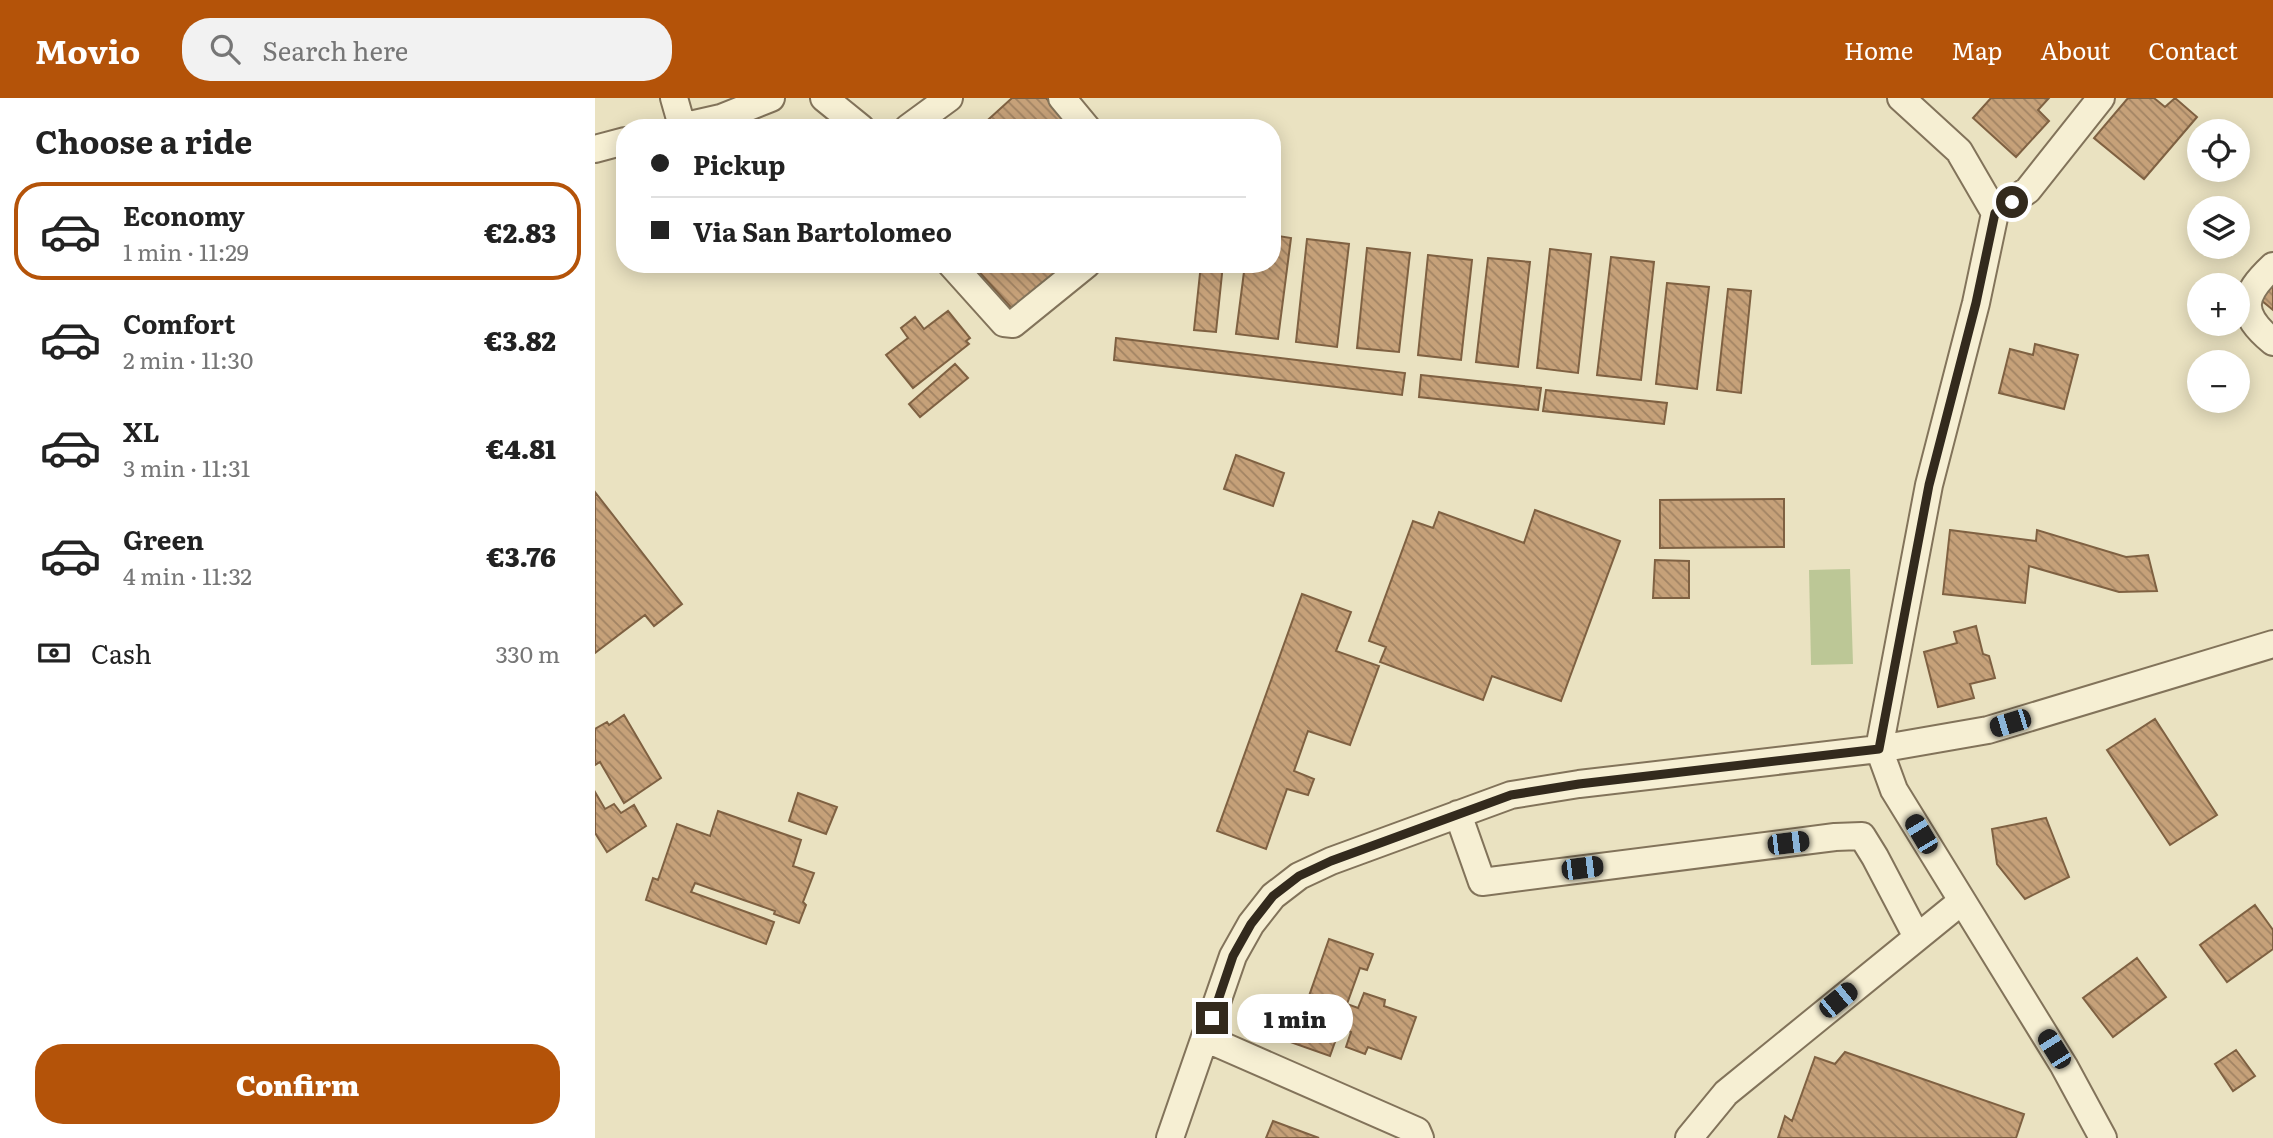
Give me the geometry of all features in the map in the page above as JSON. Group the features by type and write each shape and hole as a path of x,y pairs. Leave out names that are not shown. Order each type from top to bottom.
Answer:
{"street":[{"path":"674,98 678,119"},
{"path":"717,119 771,98"},
{"path":"824,98 850,119"},
{"path":"920,119 949,98"},
{"path":"1062,98 1080,119"},
{"path":"1901,98 1959,151 1995,213 1976,303 1929,485 1879,749 1894,790 2064,1066 2103,1138"},
{"path":"1995,213 2028,190 2101,98"},
{"path":"595,149 616,143"},
{"path":"2273,266 2256,282 2248,298 2249,311 2257,329 2273,342"},
{"path":"959,273 1004,323 1013,324 1076,273"},
{"path":"1170,1138 1233,956 1251,924 1273,896 1299,876 1331,861 1511,795 1579,784 1879,749 1988,730 2273,644"},
{"path":"1458,814 1482,882 1744,848 1862,836 1916,937"},
{"path":"1689,1138 1726,1093 1962,901"},
{"path":"1205,1038 1417,1131 1420,1138"},
{"path":"1709,1138 1726,1093"}],"green space":[{"path":"1850,569 1853,664 1811,665 1809,570"}],"building":[{"path":"1012,98 1046,98 1065,119 989,119"},
{"path":"1991,98 2049,98 2038,110 2049,121 2016,157 1973,118"},
{"path":"2128,98 2154,98 2165,107 2175,98 2197,117 2187,119 2187,129 2144,179 2094,138"},
{"path":"1281,236 1291,238 1278,339 1236,334 1244,273 1281,273"},
{"path":"1307,239 1349,244 1337,347 1296,342"},
{"path":"1367,248 1410,253 1399,352 1357,348"},
{"path":"1550,249 1591,254 1578,373 1537,368"},
{"path":"1428,255 1472,260 1461,360 1418,355"},
{"path":"1611,257 1654,262 1641,380 1597,375"},
{"path":"1488,258 1530,262 1518,367 1476,362"},
{"path":"980,273 1063,273 1017,314"},
{"path":"1200,273 1222,273 1216,332 1194,330"},
{"path":"1667,283 1709,287 1697,389 1656,384"},
{"path":"2273,285 2273,310 2261,300"},
{"path":"1728,289 1751,291 1741,393 1717,390"},
{"path":"948,311 970,338 966,341 969,344 913,388 886,355 908,338 901,328 915,317 924,329"},
{"path":"1116,338 1405,373 1402,395 1114,360"},
{"path":"2035,344 2078,355 2064,409 1999,393 2010,349 2033,355"},
{"path":"955,364 968,378 920,417 909,404"},
{"path":"1421,375 1541,388 1538,410 1419,397"},
{"path":"1546,390 1667,403 1664,424 1543,411"},
{"path":"1236,455 1284,473 1273,506 1224,489"},
{"path":"595,492 682,604 654,626 645,615 595,653"},
{"path":"1784,499 1784,547 1660,548 1660,500"},
{"path":"1535,510 1620,541 1561,701 1492,676 1483,700 1380,662 1386,647 1369,641 1413,521 1433,528 1439,512 1524,543"},
{"path":"1950,530 2036,541 2037,530 2126,557 2148,555 2157,591 2119,592 2029,566 2025,603 1943,594"},
{"path":"1655,560 1689,561 1689,598 1653,598"},
{"path":"1302,594 1351,612 1336,651 1379,666 1350,745 1308,731 1294,771 1314,779 1308,795 1287,789 1266,849 1217,831"},
{"path":"1976,626 1983,654 1989,656 1995,678 1970,684 1974,698 1938,707 1924,652 1957,643 1954,632"},
{"path":"624,715 661,778 624,803 600,762 595,765 595,729 607,722 609,725"},
{"path":"2155,719 2217,815 2170,845 2107,750"},
{"path":"595,792 605,809 614,804 621,813 634,805 646,826 607,852 595,833"},
{"path":"798,793 837,807 826,834 789,821"},
{"path":"718,811 801,840 793,866 814,873 803,902 806,905 799,923 774,914 775,911 695,883 691,892 774,922 766,944 646,900 653,878 658,880 677,824 710,836"},
{"path":"2046,818 2069,877 2025,899 1997,864 1992,829"},
{"path":"2255,905 2273,930 2273,949 2227,982 2200,945"},
{"path":"1329,939 1373,954 1367,970 1360,968 1347,1004 1358,1008 1364,993 1385,1000 1384,1006 1416,1017 1401,1059 1368,1047 1365,1054 1346,1047 1351,1032 1340,1028 1330,1056 1273,1036 1281,1011 1277,1010 1282,997 1316,1009 1319,1000 1309,996"},
{"path":"2137,958 2166,997 2113,1037 2083,998"},
{"path":"2236,1050 2255,1076 2233,1091 2215,1064"},
{"path":"1845,1052 2024,1114 2016,1138 1778,1138 1785,1116 1792,1121 1815,1057 1835,1064"},
{"path":"1273,1121 1319,1138 1266,1138"}],"route":[{"path":"1212,1018 1233,956 1251,924 1273,896 1299,876 1331,861 1511,795 1579,784 1879,749 1929,485 1976,303 1995,213 2012,202"}]}
